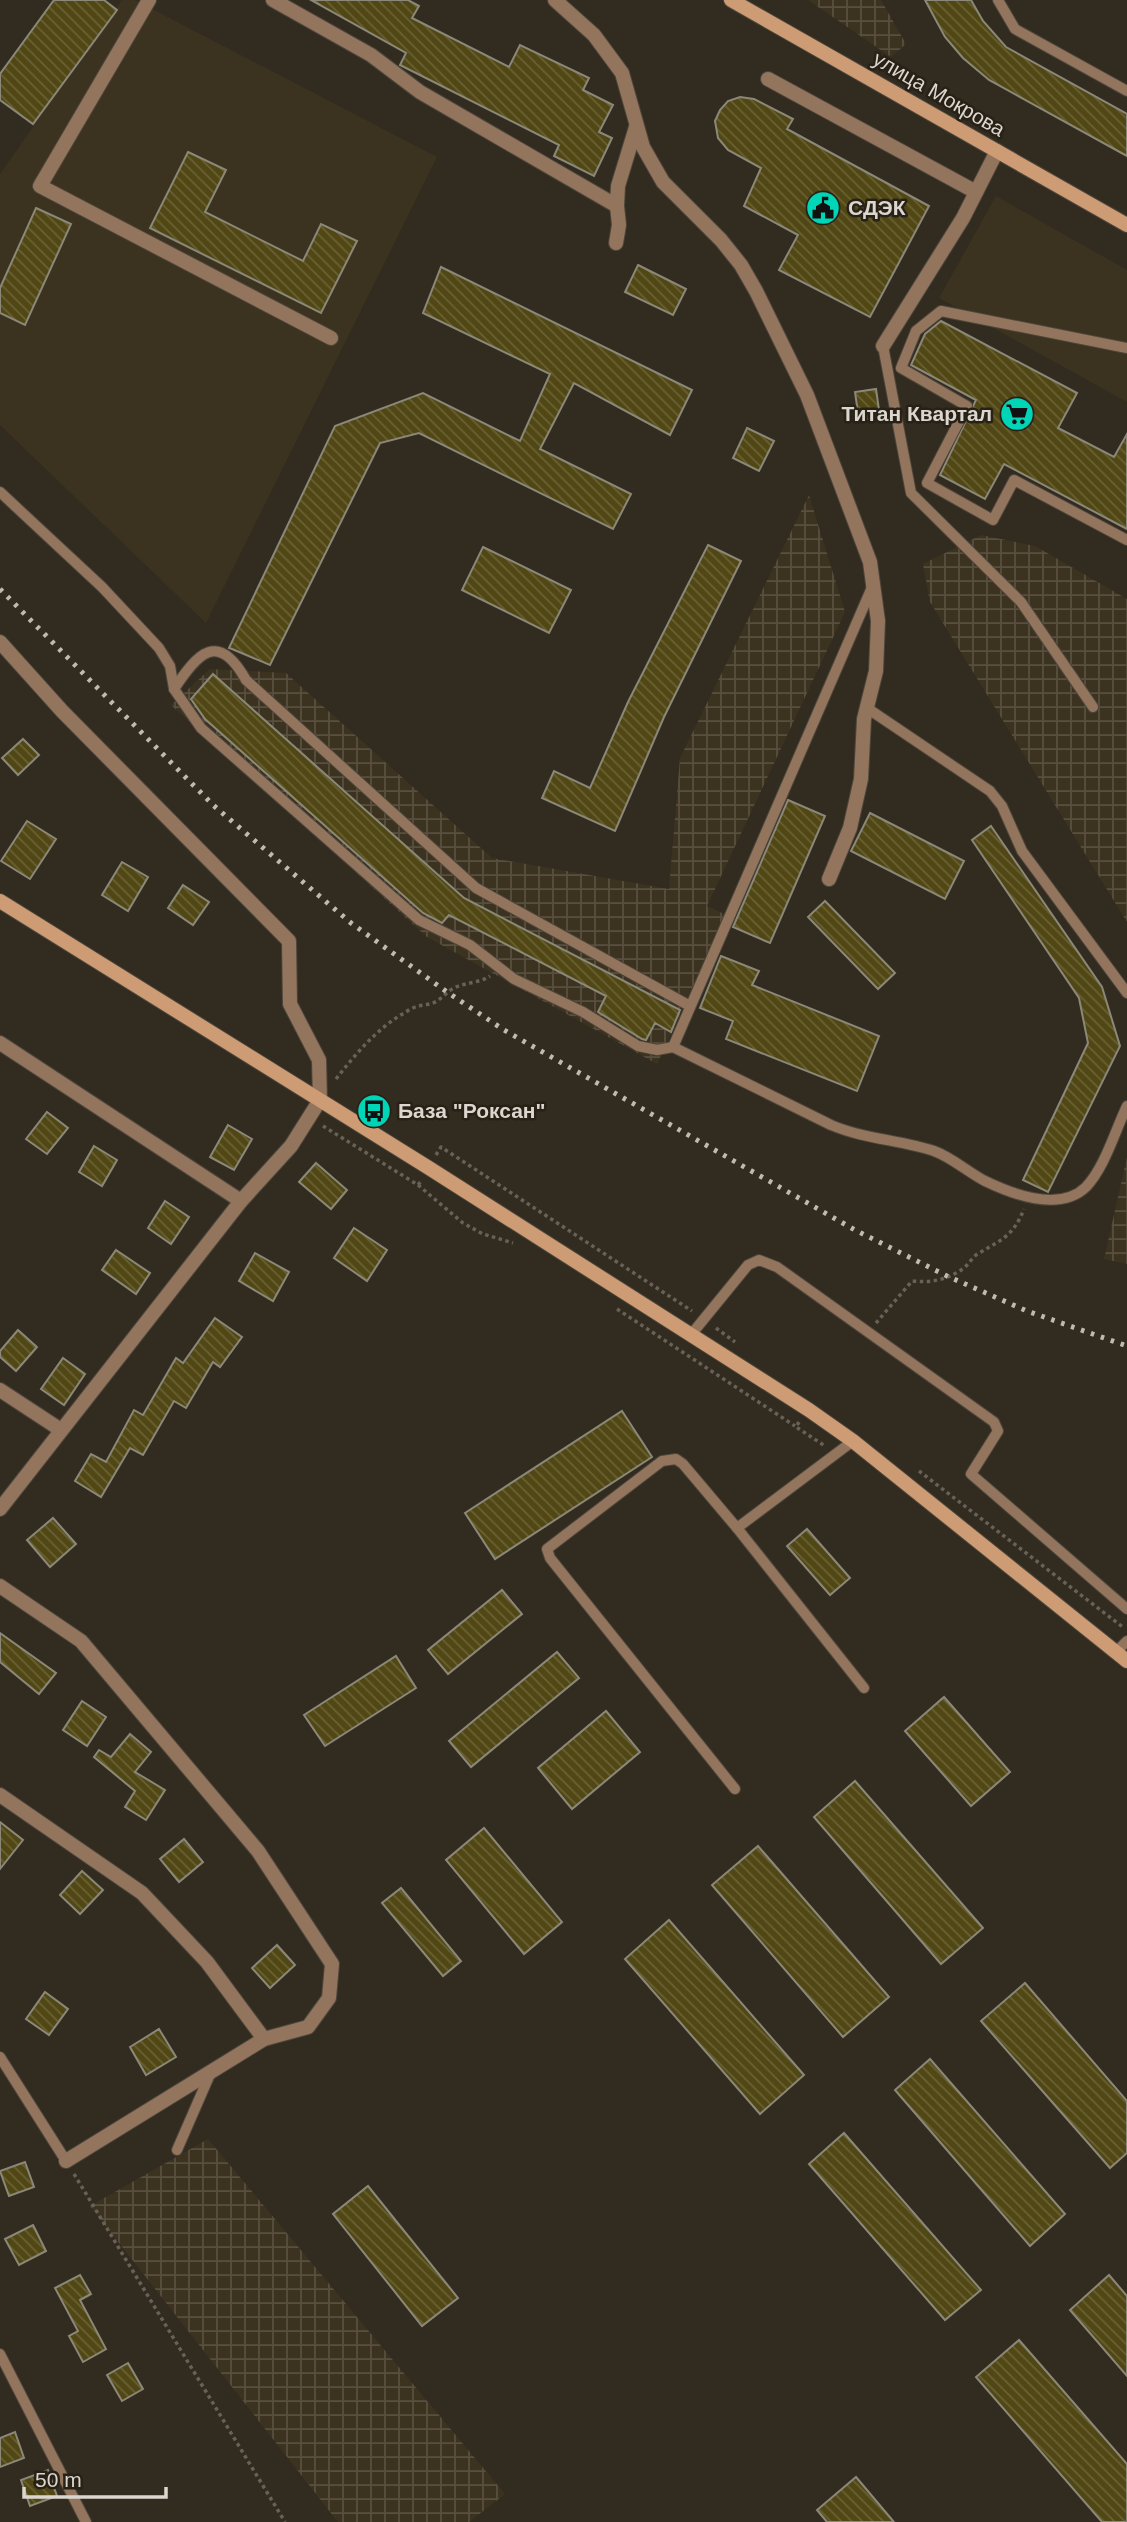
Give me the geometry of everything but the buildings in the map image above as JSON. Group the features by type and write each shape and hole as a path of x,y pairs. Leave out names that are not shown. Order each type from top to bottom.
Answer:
{"street":[{"path":"149,0 40,186 331,338"},
{"path":"273,0 372,55 420,92 617,206"},
{"path":"555,0 594,35 622,73 643,147 663,182 721,240 741,265 756,291 807,395 860,532 874,582 878,621 876,671 867,708 861,779 853,816 829,879"},
{"name":"улица Мокрова","path":"731,0 1127,225"},
{"path":"768,79 976,192"},
{"path":"616,243 619,235 618,186 637,126"},
{"path":"883,346 976,192 997,152"},
{"path":"0,642 72,720 289,940 290,1004 319,1060 320,1100 291,1146 241,1201 0,1509"},
{"path":"0,901 320,1100 853,1441 1122,1657"},
{"path":"0,1042 241,1201"},
{"path":"0,1390 61,1430"},
{"path":"0,1586 81,1641 258,1851 332,1964 329,1998 308,2026 264,2039 66,2161"},
{"path":"0,1796 142,1893 207,1962 264,2039"}],"lane":[{"path":"998,0 1016,29 1127,91"},
{"path":"1127,348 941,311 916,331 901,368 967,406 927,483 993,520 1014,480 1127,540"},
{"path":"883,346 911,493 931,516 1021,602 1093,707"},
{"path":"0,492 102,587 159,648 170,666 174,689 201,728 419,920 470,945 514,979 583,1013 638,1046 657,1050 673,1047 857,1136 935,1152 996,1186 1023,1197 1073,1195 1085,1188 1127,1106"},
{"path":"673,1047 874,582"},
{"path":"174,689 194,659 208,652 221,653 234,659 246,680 476,888 690,1006"},
{"path":"867,708 990,791 1002,806 1022,851 1127,993"},
{"path":"690,1336 748,1265 759,1260 777,1267 994,1422 998,1431 971,1474 1127,1609"},
{"path":"737,1528 853,1441"},
{"path":"735,1789 550,1558 547,1549 662,1461 676,1459 737,1528 864,1688"},
{"path":"1122,1657 1127,1640"},
{"path":"0,2057 66,2161"},
{"path":"177,2150 211,2072"},
{"path":"0,2354 86,2522"}],"path":[{"path":"320,1100 354,1056 390,1020 417,1006 435,1003 454,988 471,981 484,980 502,970"},
{"path":"418,1185 463,1223 483,1234 513,1242 524,1249"},
{"path":"867,1332 912,1281 932,1284 964,1268 977,1253 995,1247 1011,1233 1024,1209 1035,1198"},
{"path":"614,1307 796,1427"},
{"path":"915,1468 1127,1630"},
{"path":"66,2161 285,2522"}],"shaded area":[{"path":"122,0 135,0 437,157 206,623 0,425 0,174"},
{"path":"808,0 881,0 906,44 891,57"},
{"path":"996,196 1127,270 1127,402 939,298"},
{"path":"809,495 845,612 707,906 726,915 657,1064 427,937 171,705 210,669 286,673 492,858 669,889 680,758"},
{"path":"981,535 1035,546 1127,599 1127,922 930,602 923,564"},
{"path":"1127,1157 1127,1264 1104,1259"},
{"path":"208,2139 505,2494 469,2522 338,2522 90,2206"}],"railway":[{"path":"0,589 213,805 351,923 447,992 504,1030 855,1230 947,1276 1027,1311 1127,1346"}],"place":[{"name":"СДЭК","path":"823,208"},
{"name":"Титан Квартал","path":"1017,414"},
{"name":"База \"Роксан\"","path":"374,1111"}]}
